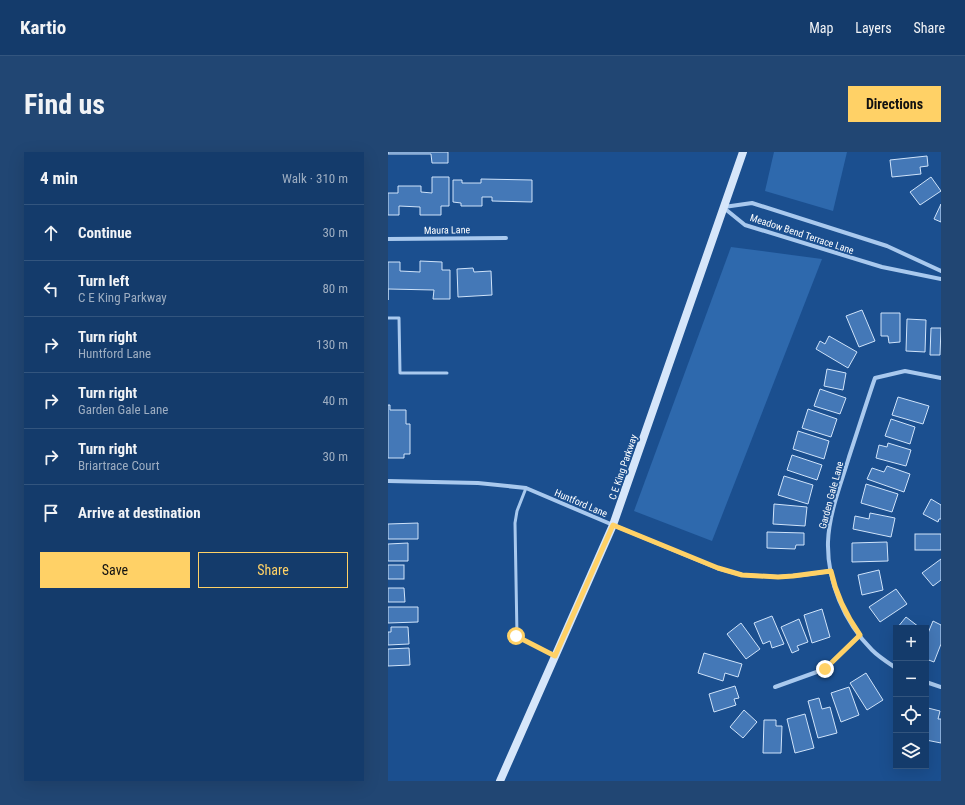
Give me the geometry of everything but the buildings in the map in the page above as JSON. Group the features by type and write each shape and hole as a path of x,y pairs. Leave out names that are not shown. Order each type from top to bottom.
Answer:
{"main road":[{"name":"C E King Parkway","path":"500,781 613,525 743,152"}],"street":[{"name":"Meadow Bend Terrace Lane","path":"724,207 752,203 887,246 941,271"},
{"name":"Meadow Bend Terrace Lane","path":"724,207 745,225 882,267 941,279"},
{"name":"Maura Lane","path":"388,239 506,238"},
{"name":"Garden Gale Lane","path":"893,666 872,650 860,635 845,611 837,594 829,560 828,542 832,517 838,492 875,378 905,371 941,378"},
{"name":"Huntford Lane","path":"388,482 478,483 526,488 718,568 742,575 778,577 831,571"},
{"path":"775,686 825,669 860,635"},
{"path":"929,683 941,687"}],"lane":[{"path":"388,318 399,318 400,373 447,373"},
{"path":"526,488 517,511 515,523 516,636 555,656"}],"shaded area":[{"path":"774,152 847,152 833,211 765,191"},
{"path":"731,247 822,259 712,541 634,511"}],"route":[{"path":"516,636 555,656 613,525 718,568 742,575 778,577 831,571 837,594 849,619 860,635 825,669"}]}
